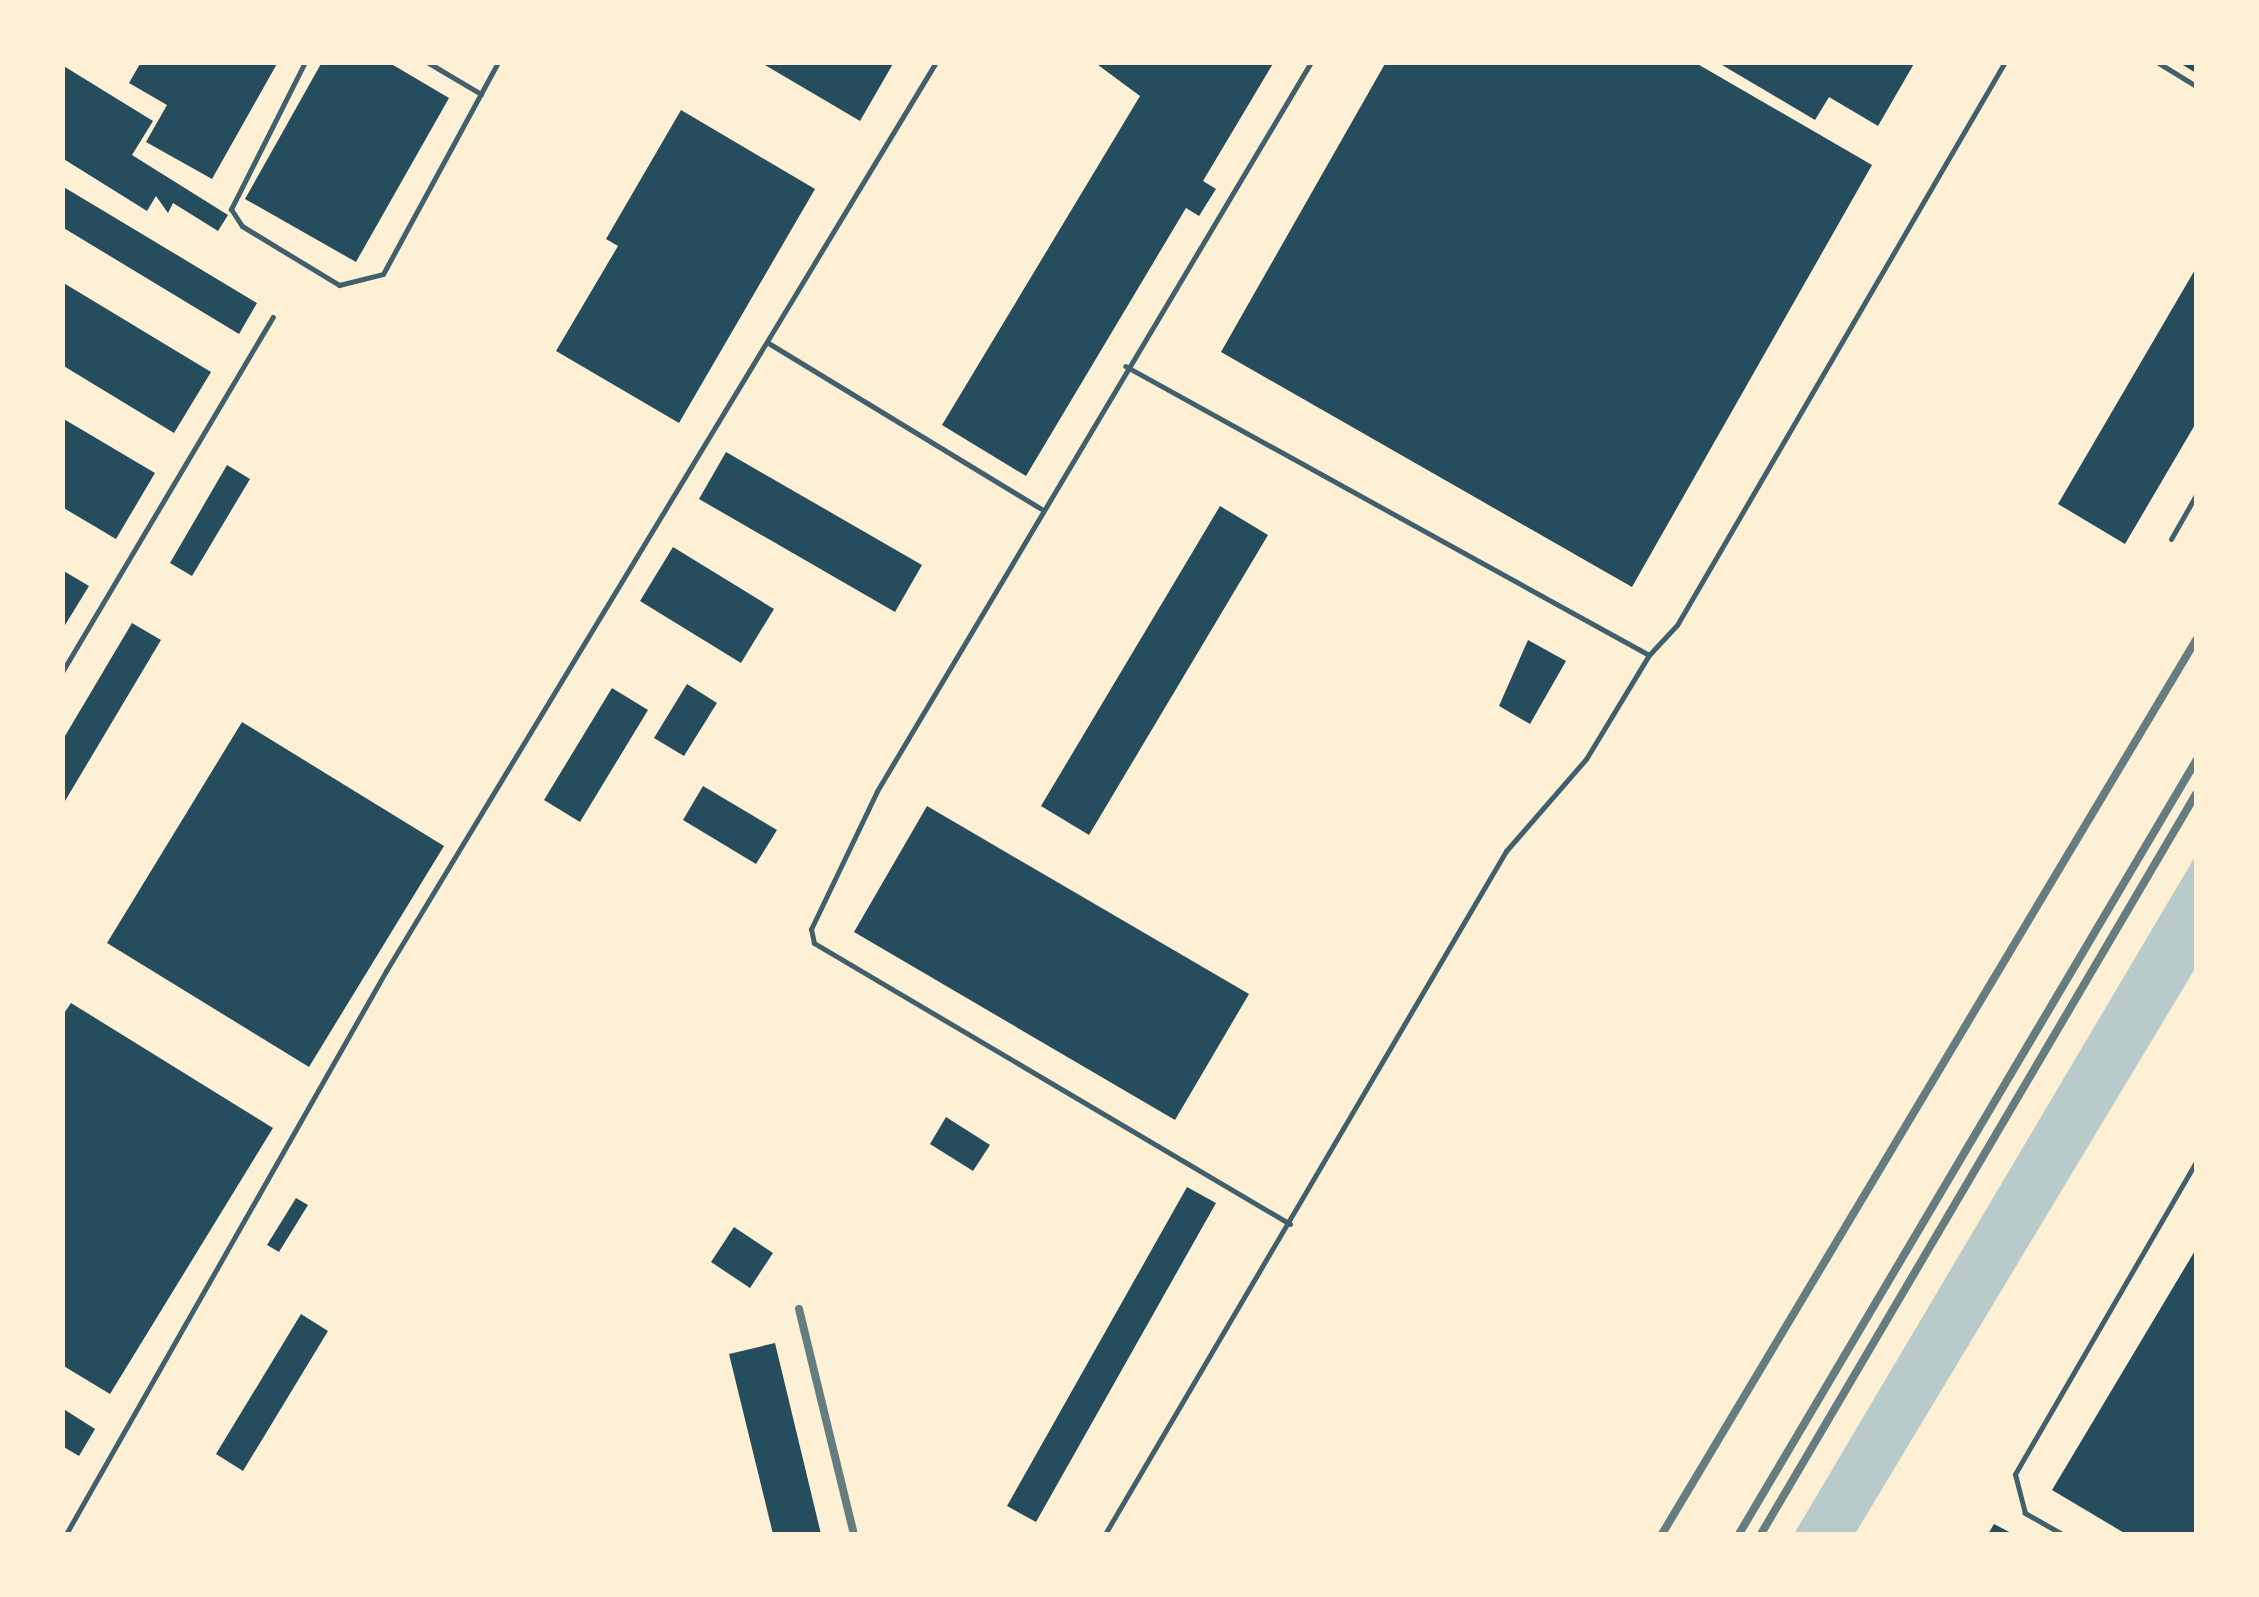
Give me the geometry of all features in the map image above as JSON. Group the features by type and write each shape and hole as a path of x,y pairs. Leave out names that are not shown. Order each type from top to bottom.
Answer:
{"lane":[{"path":"306,62 231,209 242,226 340,285 384,274 498,62"},
{"path":"427,62 482,94"},
{"path":"66,1534 386,971 770,344 936,62"},
{"path":"1290,1224 814,943 818,901 836,865 1125,366 1312,62"},
{"path":"1104,1534 1290,1224 1506,851 1586,759 1649,654 1678,625 2004,62"},
{"path":"2157,62 2196,86"},
{"path":"62,672 272,317"},
{"path":"770,344 1041,509"},
{"path":"1125,366 1649,654"},
{"path":"2171,539 2196,495"},
{"path":"2062,1534 2025,1513 2015,1474 2196,1162"}],"shaded area":[{"path":"2196,855 2196,967 1855,1534 1794,1534"}],"building":[{"path":"141,62 278,62 212,179 146,142 167,105 129,83"},
{"path":"322,62 388,62 449,98 356,262 245,199"},
{"path":"760,62 894,62 860,121"},
{"path":"1094,62 1274,62 1203,181 1216,189 1199,216 1186,208 1026,476 942,425 1140,96"},
{"path":"1386,62 1694,62 1872,165 1632,587 1221,352"},
{"path":"1717,62 1915,62 1878,126 1829,97 1815,120"},
{"path":"2178,62 2196,62 2196,73"},
{"path":"62,65 153,121 132,155 228,215 218,231 173,203 168,213 156,196 147,211 62,158"},
{"path":"681,110 815,189 679,423 556,351 618,246 606,239"},
{"path":"62,186 257,303 239,334 62,227"},
{"path":"2196,268 2196,423 2125,544 2058,504"},
{"path":"62,282 211,372 174,433 62,365"},
{"path":"62,418 155,473 116,539 62,507"},
{"path":"726,452 922,565 895,612 699,499"},
{"path":"227,465 250,479 192,576 170,563"},
{"path":"1220,506 1268,535 1089,835 1041,806"},
{"path":"673,547 774,609 741,663 640,601"},
{"path":"62,570 89,586 62,630"},
{"path":"132,623 161,640 62,806 62,741"},
{"path":"1528,640 1566,661 1530,724 1499,706"},
{"path":"687,684 717,703 684,756 654,738"},
{"path":"612,688 648,710 580,822 544,800"},
{"path":"242,722 444,846 309,1067 107,943"},
{"path":"703,786 777,830 756,864 683,820"},
{"path":"927,806 1249,994 1175,1120 854,932"},
{"path":"71,1003 273,1128 110,1394 62,1365 62,1016"},
{"path":"946,1117 990,1145 973,1171 930,1144"},
{"path":"1187,1187 1216,1203 1036,1522 1007,1506"},
{"path":"296,1198 308,1205 279,1252 267,1245"},
{"path":"734,1227 773,1253 750,1288 711,1262"},
{"path":"2196,1249 2196,1534 2126,1534 2052,1490"},
{"path":"301,1314 328,1331 243,1471 216,1454"},
{"path":"775,1343 821,1534 773,1534 729,1354"},
{"path":"62,1408 95,1429 79,1456 62,1446"},
{"path":"1994,1524 2013,1534 1988,1534"}],"railway":[{"path":"1662,1534 2196,640"},
{"path":"1739,1534 2196,761"},
{"path":"1761,1534 2196,794"},
{"path":"799,1309 854,1534"}]}
